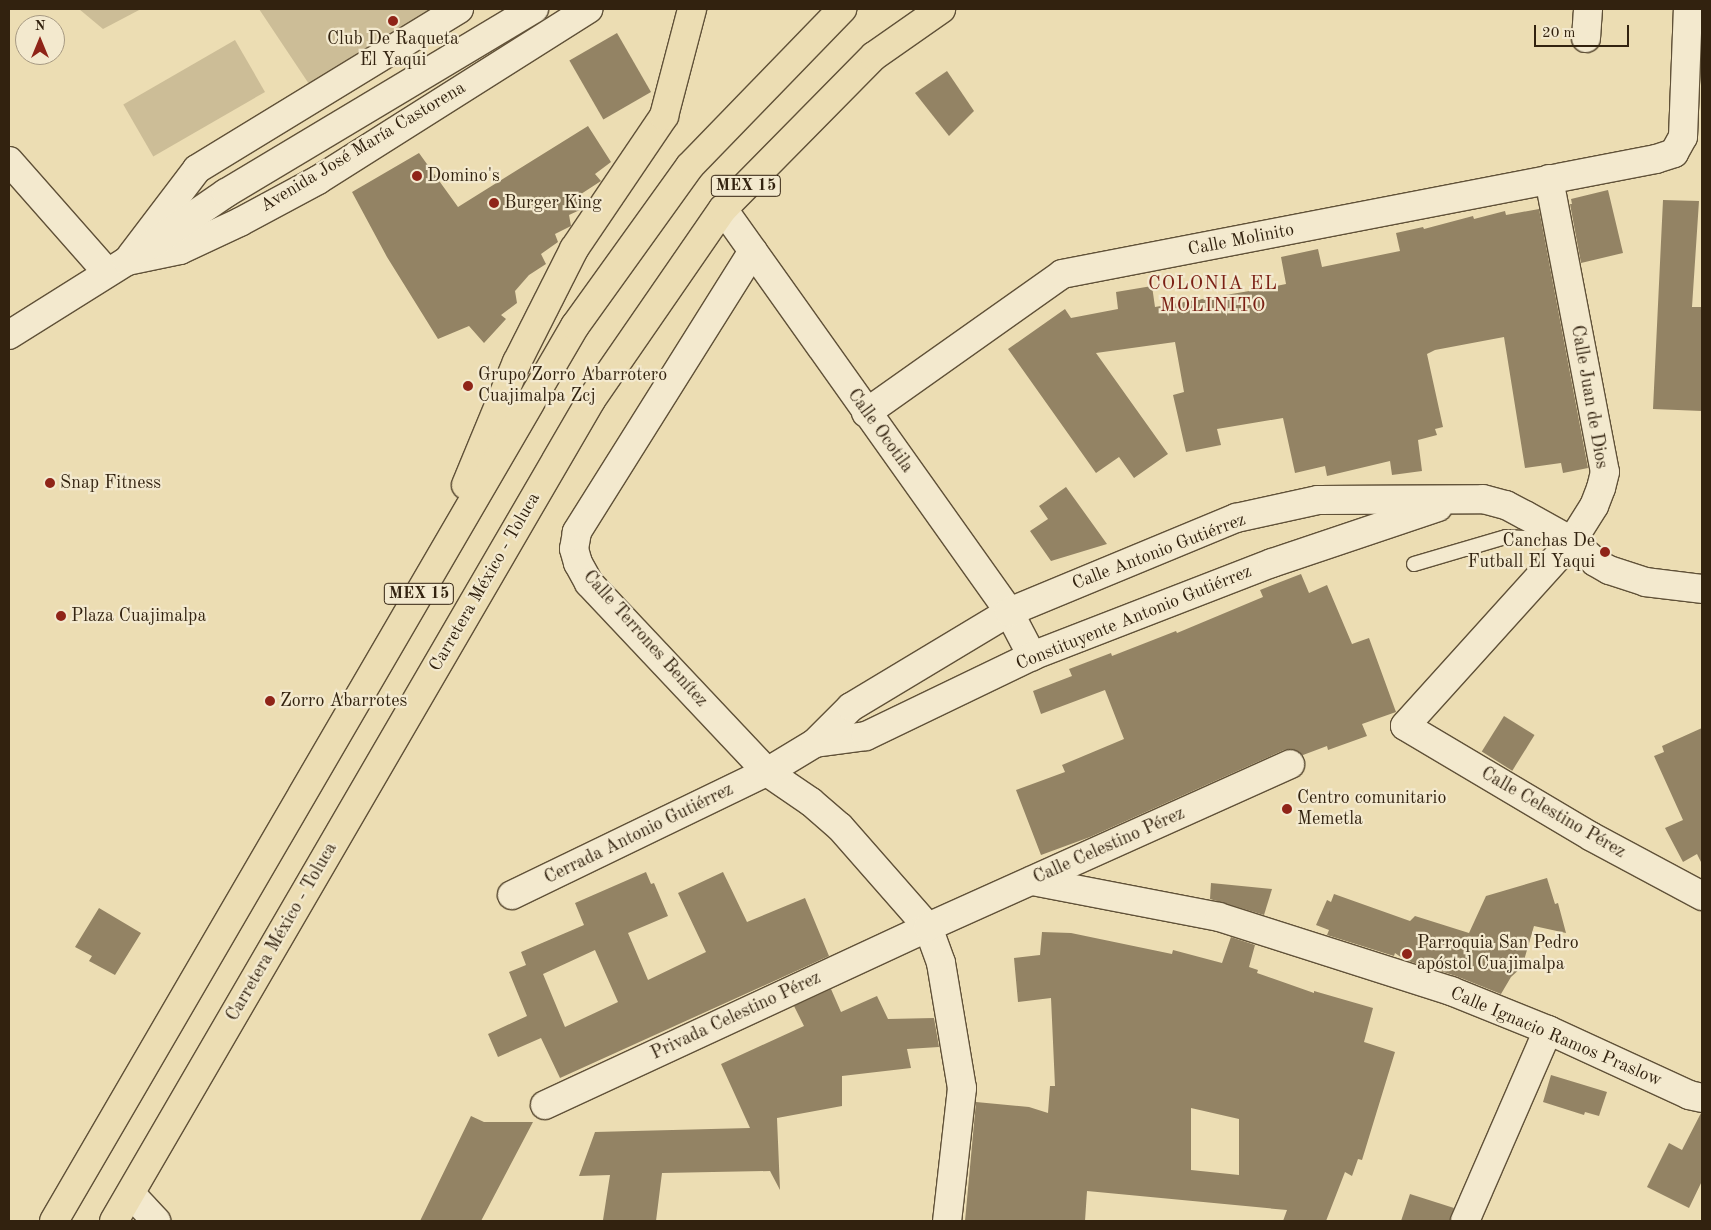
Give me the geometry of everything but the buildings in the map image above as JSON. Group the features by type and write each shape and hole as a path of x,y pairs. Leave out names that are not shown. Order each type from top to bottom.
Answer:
{"main road":[{"path":"425,583 517,362 574,249 664,116 692,9"},
{"name":"MEX 15","path":"54,1221 575,326 690,166 842,9"},
{"name":"Carretera México - Toluca","path":"114,1221 591,400 723,209 874,56 941,9"}],"street":[{"name":"Avenida José María Castorena","path":"117,266 197,169 459,9"},
{"name":"Avenida José María Castorena","path":"9,335 226,193 534,9"},
{"name":"Avenida José María Castorena","path":"117,266 180,250 240,222 318,180 588,9"},
{"path":"1586,38 1588,9"},
{"name":"Calle Molinito","path":"866,413 1062,274 1674,154 1683,137 1688,9"},
{"path":"9,161 117,266"},
{"name":"Calle Juan de Dios","path":"1405,726 1572,541 1594,506 1605,472 1549,179"},
{"name":"Calle Ocotila","path":"723,209 1009,612 1032,656"},
{"name":"Calle Terrones Benítez","path":"752,251 577,532 574,549 578,563 589,583 767,772 811,802 840,827 928,927"},
{"name":"Constituyente Antonio Gutiérrez","path":"815,743 866,736 1032,656 1272,563 1458,499"},
{"name":"Calle Antonio Gutiérrez","path":"1009,612 1236,518 1318,500 1483,499 1506,505 1572,541 1595,562 1609,570 1646,582 1702,589"},
{"name":"Constituyente Antonio Gutiérrez","path":"767,772 815,743 850,707 1009,612"},
{"name":"Calle Celestino Pérez","path":"1405,726 1592,837 1702,896"},
{"name":"Calle Celestino Pérez","path":"928,927 1290,764"},
{"name":"Cerrada Antonio Gutiérrez","path":"512,895 767,772"},
{"name":"Calle Ignacio Ramos Praslow","path":"1032,881 1219,917 1451,990 1548,1030 1689,1095 1702,1098"},
{"path":"928,927 941,963 962,1088 947,1221"},
{"name":"Privada Celestino Pérez","path":"545,1105 928,927"},
{"path":"1465,1221 1548,1030"},
{"path":"131,1194 156,1221"}],"lane":[{"path":"1414,564 1506,537 1572,541"}],"shaded area":[{"path":"79,9 141,9 103,29"},
{"path":"259,9 445,9 313,90"},
{"path":"235,40 265,92 153,156 123,104"}],"place":[{"name":"Club De Raqueta El Yaqui","path":"393,21"},
{"name":"Domino's","path":"417,176"},
{"name":"Burger King","path":"494,203"},
{"name":"Grupo Zorro Abarrotero Cuajimalpa Zcj","path":"468,386"},
{"name":"Snap Fitness","path":"50,483"},
{"name":"Canchas De Futball El Yaqui","path":"1605,552"},
{"name":"Plaza Cuajimalpa","path":"61,616"},
{"name":"Zorro Abarrotes","path":"270,701"},
{"name":"Centro comunitario Memetla","path":"1287,809"},
{"name":"Parroquia San Pedro apóstol Cuajimalpa","path":"1407,954"}],"district":[{"name":"COLONIA EL MOLINITO","path":"1213,296"}]}
